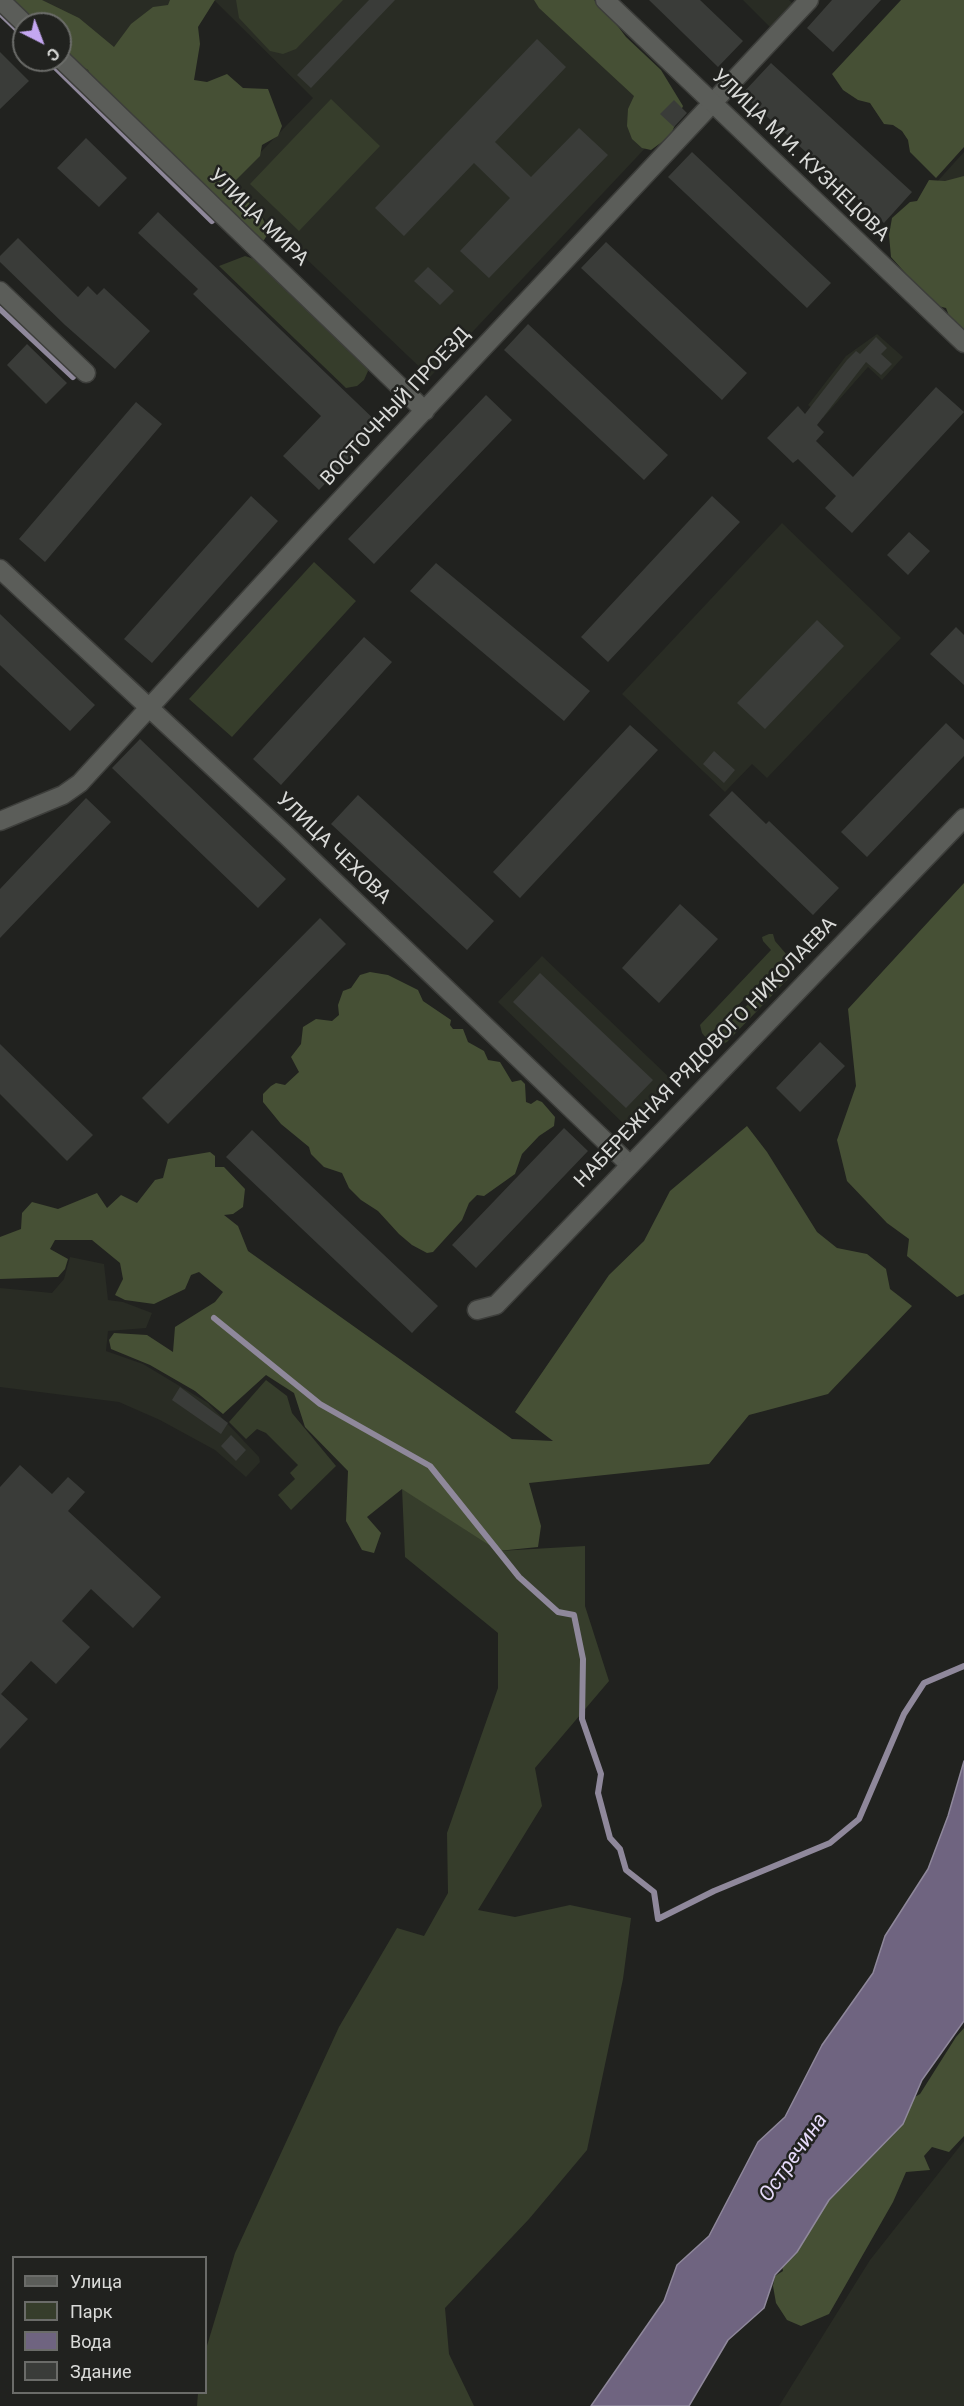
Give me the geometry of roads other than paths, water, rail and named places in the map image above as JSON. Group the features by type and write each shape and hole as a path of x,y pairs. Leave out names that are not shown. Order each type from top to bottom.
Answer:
{"street":[{"path":"0,0 12,12"},
{"name":"УЛИЦА М.И. КУЗНЕЦОВА","path":"605,0 964,343"},
{"name":"ВОСТОЧНЫЙ ПРОЕЗД","path":"0,821 63,795 80,783 328,513 809,0"},
{"name":"УЛИЦА МИРА","path":"72,70 425,411"},
{"path":"0,291 86,373"},
{"name":"УЛИЦА ЧЕХОВА","path":"0,569 151,708 630,1165"},
{"name":"НАБЕРЕЖНАЯ РЯДОВОГО НИКОЛАЕВА","path":"477,1310 496,1305 964,818"}],"water":[{"name":"Остречина","path":"964,1761 964,2021 922,2080 903,2124 829,2200 797,2252 775,2275 764,2308 728,2340 689,2406 591,2406 664,2301 677,2265 709,2236 758,2142 785,2117 822,2045 873,1973 885,1936 928,1869 948,1816"}],"waterway":[{"path":"0,13 12,24"},
{"path":"60,72 212,221"},
{"path":"0,309 73,377"},
{"path":"214,1318 320,1404 430,1466 519,1577 558,1612 574,1615 583,1659 582,1719 601,1774 598,1793 610,1838 620,1849 626,1870 654,1892 658,1919 714,1891 830,1843 859,1819 904,1714 924,1683 964,1666"}]}
